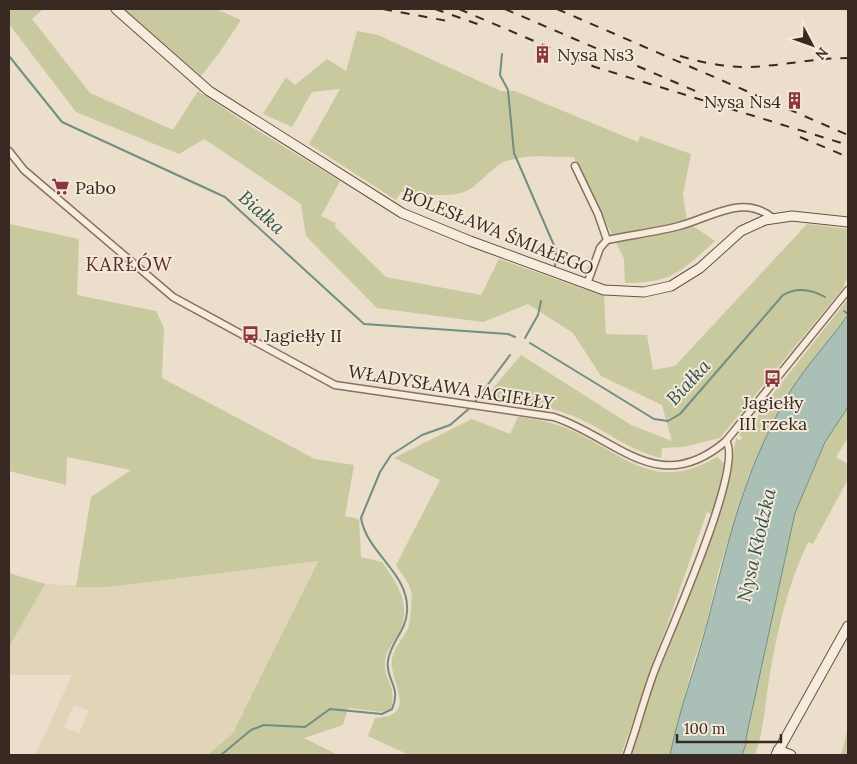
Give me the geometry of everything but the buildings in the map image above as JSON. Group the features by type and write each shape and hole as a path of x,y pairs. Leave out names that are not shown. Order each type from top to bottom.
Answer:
{"street":[{"name":"BOLESŁAWA ŚMIAŁEGO","path":"116,9 209,90 402,213 604,290 644,292 672,286 700,268 741,231 774,218 792,216 848,222"},
{"name":"WŁADYSŁAWA JAGIEŁŁY","path":"9,151 24,170 173,298 341,387 558,418 634,459 656,464 691,462 711,453 726,441 848,290"},
{"path":"575,166 598,214 607,240"},
{"path":"587,284 600,248 607,240 680,226 715,211 734,208 755,208 765,211 774,218"},
{"path":"627,755 654,671 719,505 730,458 730,449 726,441"},
{"path":"791,755 777,753 848,626"}],"shaded area":[{"path":"318,560 233,733 208,755 35,755 72,675 9,675 9,647 45,584 107,587","holes":["74,705 89,711 79,733 64,727"]}],"green space":[{"path":"9,9 43,9 32,19 90,93 173,130 198,91 340,181 321,216 336,223 335,227 386,277 481,295 499,259 604,296 606,334 647,335 653,370 675,366 807,224 848,229 848,275 843,288 720,438 683,447 662,448 661,458 648,454 625,444 582,420 560,411 527,404 483,400 521,355 631,425 672,441 662,405 601,376 573,333 528,304 483,322 377,308 306,236 301,204 204,139 179,154 76,112 9,24"},
{"path":"124,9 216,9 241,20 201,76"},
{"path":"357,31 378,35 501,91 515,91 638,142 640,136 691,154 683,194 687,222 715,241 684,267 666,278 655,281 625,283 624,259 574,157 534,156 514,159 497,166 473,187 462,193 443,195 401,192 396,200 309,144 340,89 312,92 292,127 263,114 286,77 295,85 327,59 346,71"},
{"path":"9,224 79,239 77,295 156,311 164,328 162,378 315,459 354,465 345,516 359,519 361,557 382,562 402,597 404,616 402,626 385,659 386,675 392,694 391,708 382,712 348,708 343,725 304,738 338,755 208,755 233,733 318,561 107,587 76,587 91,497 131,470 67,457 66,485 9,471"},
{"path":"848,299 848,315 806,370 773,423 748,478 719,569 706,625 692,668 670,755 631,755 659,667 724,500 736,438 740,441 742,437 739,435 744,428 753,425 765,404"},
{"path":"848,407 848,438 836,457 848,464 848,479 813,544 808,542 794,575 776,644 758,746 755,755 742,755 747,741 746,738 795,513 825,442"},
{"path":"518,417 566,428 626,460 642,467 659,471 676,472 696,467 717,457 725,464 717,500 712,514 707,512 621,755 409,755 368,736 375,718 389,716 396,711 400,704 392,668 392,659 396,647 408,629 412,599 409,584 396,565 440,480 394,458 472,419 510,434"},
{"path":"9,573 45,584 9,647"},
{"path":"848,728 848,755 841,755"}],"water":[{"name":"Nysa Kłodzka","path":"848,315 848,407 825,442 795,513 746,738 747,741 742,755 670,755 747,482 770,428 785,400 807,367"}],"waterway":[{"path":"502,54 500,75 508,90 514,153 556,250 555,267"},
{"name":"Białka","path":"9,56 62,122 225,197 364,324 508,334 515,337"},
{"name":"Białka","path":"530,343 654,419 668,421 680,414 783,295 788,292 804,290 825,297"},
{"path":"525,338 538,315 541,301"},
{"name":"Białka","path":"844,311 848,314"},
{"path":"474,403 510,355"},
{"path":"221,755 251,730 264,725 305,727 330,709 382,714 392,709 395,694 389,673 388,661 406,619 406,598 402,586 371,542 361,518 380,472 391,455 422,435 450,425 471,407"}],"railway":[{"path":"383,9 453,22"},
{"path":"435,9 486,27"},
{"path":"459,9 595,67 848,145"},
{"path":"505,9 700,93"},
{"path":"557,9 848,135"},
{"path":"680,56 714,64 748,67 848,58"},
{"path":"800,137 848,157"}],"place":[{"name":"Nysa Ns3","path":"543,54"},
{"name":"Nysa Ns4","path":"795,101"},
{"name":"Pabo","path":"61,187"},
{"name":"Jagiełły II","path":"250,335"},
{"name":"Jagiełły III rzeka","path":"773,379"}],"district":[{"name":"KARŁÓW","path":"129,264"}]}
